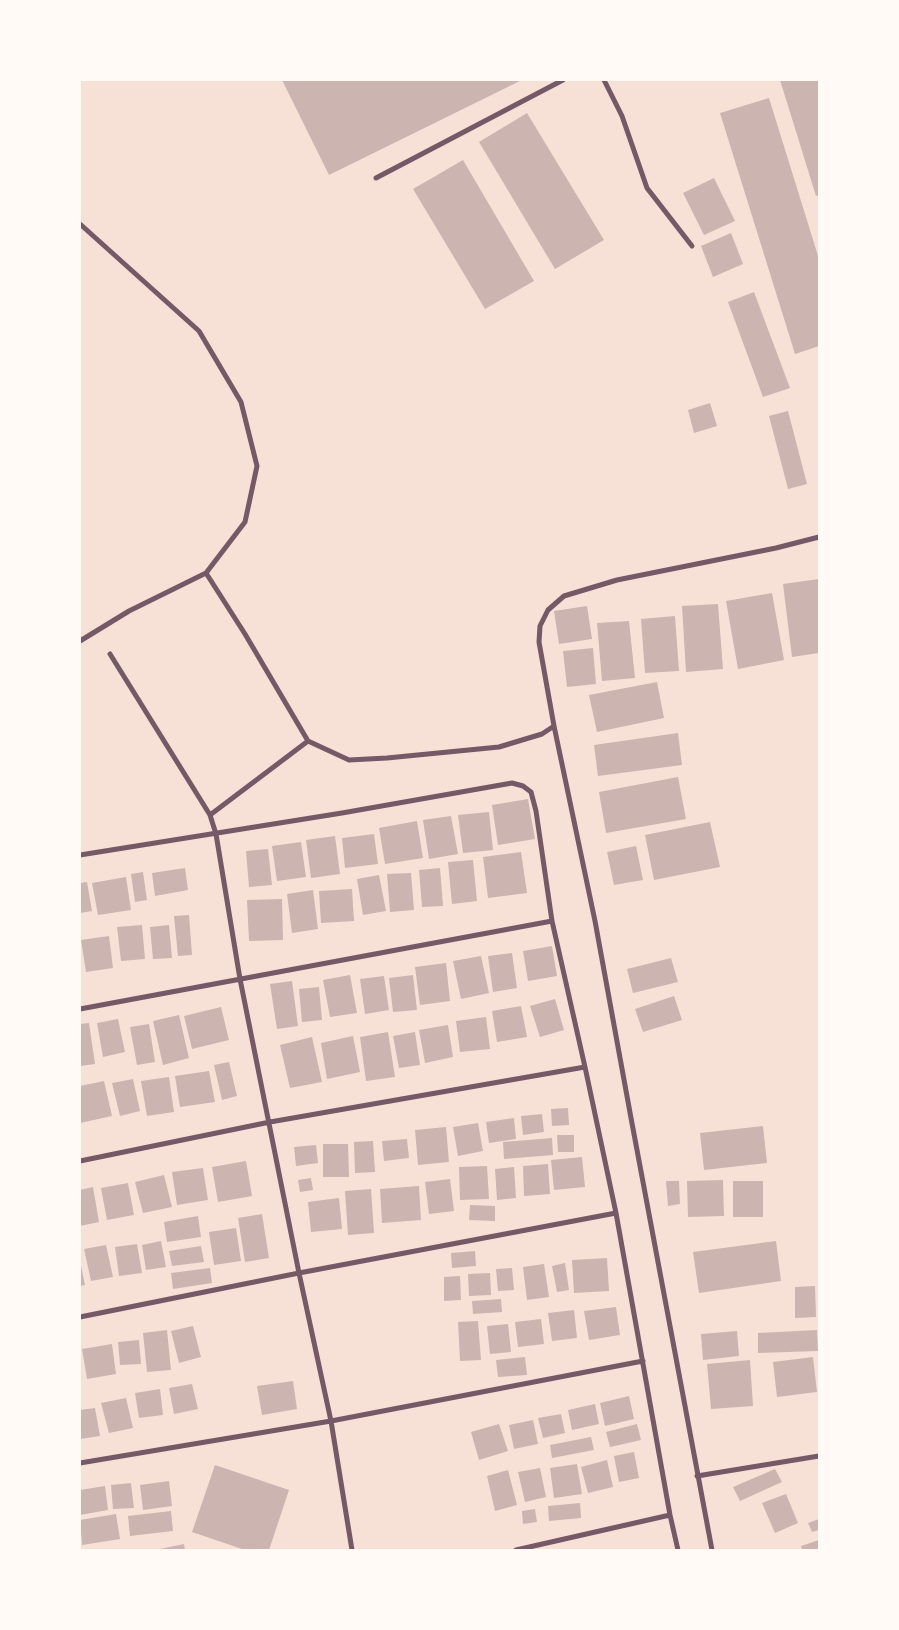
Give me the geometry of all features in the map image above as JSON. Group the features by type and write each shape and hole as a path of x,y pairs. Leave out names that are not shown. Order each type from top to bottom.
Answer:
{"street":[{"path":"376,178 563,80"},
{"path":"604,80 622,116 648,188 692,246"},
{"path":"80,224 199,331 241,402 257,466 245,522 206,573 129,611 80,641"},
{"path":"712,1550 596,921 554,726 539,642 540,626 548,610 564,596 617,580 776,548 819,537"},
{"path":"206,573 246,634 308,741 349,760 500,747 542,734 554,726"},
{"path":"110,654 210,815 216,834 240,979 331,1421 352,1550"},
{"path":"210,815 308,741"},
{"path":"80,855 216,834 494,786 512,784 522,786 531,792 536,811 552,921 616,1213 670,1515 678,1550"},
{"path":"80,1008 552,921"},
{"path":"80,1161 270,1122 585,1067"},
{"path":"80,1317 616,1213"},
{"path":"80,1463 331,1421 643,1360"},
{"path":"697,1476 819,1456"},
{"path":"516,1550 670,1515"}],"building":[{"path":"282,80 522,80 329,175"},
{"path":"780,80 819,80 819,195 816,196"},
{"path":"769,98 819,259 819,346 795,354 720,113"},
{"path":"527,113 604,240 555,269 479,142"},
{"path":"463,160 534,281 485,309 413,189"},
{"path":"714,178 735,221 704,235 683,193"},
{"path":"731,233 743,264 713,277 701,246"},
{"path":"754,292 790,388 763,397 728,302"},
{"path":"710,403 717,426 694,433 688,410"},
{"path":"788,411 807,484 788,489 769,416"},
{"path":"819,579 819,653 792,657 783,584"},
{"path":"772,593 784,660 738,669 726,601"},
{"path":"718,604 723,669 686,672 682,606"},
{"path":"587,606 592,639 559,644 554,611"},
{"path":"675,616 679,671 645,673 641,619"},
{"path":"629,621 635,678 602,681 597,623"},
{"path":"593,648 596,684 567,687 563,651"},
{"path":"657,682 664,718 597,732 589,695"},
{"path":"678,733 682,765 598,776 594,745"},
{"path":"678,777 686,819 606,833 599,792"},
{"path":"528,799 535,839 498,845 492,805"},
{"path":"489,812 493,850 463,853 458,815"},
{"path":"451,816 458,854 429,859 423,820"},
{"path":"417,821 423,858 385,864 379,828"},
{"path":"710,822 720,867 654,880 645,835"},
{"path":"374,834 378,864 345,868 342,838"},
{"path":"335,836 340,874 311,878 306,840"},
{"path":"301,842 306,877 277,881 272,846"},
{"path":"636,846 643,880 614,885 607,852"},
{"path":"268,849 272,885 249,887 246,851"},
{"path":"521,852 527,893 488,898 483,857"},
{"path":"473,860 477,901 452,904 448,862"},
{"path":"185,868 188,890 155,896 152,873"},
{"path":"440,868 443,906 422,907 419,870"},
{"path":"143,872 147,900 135,902 131,874"},
{"path":"411,873 414,910 390,912 387,874"},
{"path":"379,875 386,911 363,915 357,879"},
{"path":"126,877 131,910 98,915 92,883"},
{"path":"87,882 92,911 80,913 80,883"},
{"path":"352,889 354,921 321,923 319,891"},
{"path":"313,890 318,929 292,933 287,894"},
{"path":"282,899 283,940 249,941 247,900"},
{"path":"189,915 192,955 178,956 174,916"},
{"path":"142,925 145,959 121,961 117,927"},
{"path":"169,925 172,958 153,959 150,927"},
{"path":"109,936 113,968 86,972 81,940"},
{"path":"552,946 557,976 528,981 523,951"},
{"path":"512,953 517,988 493,992 488,956"},
{"path":"481,956 489,993 461,999 453,961"},
{"path":"671,958 678,982 633,993 627,969"},
{"path":"446,963 450,1001 420,1005 415,967"},
{"path":"350,975 357,1013 330,1017 323,980"},
{"path":"413,975 417,1010 393,1012 389,978"},
{"path":"384,976 389,1010 365,1014 360,979"},
{"path":"292,981 298,1026 277,1029 270,984"},
{"path":"319,987 322,1020 302,1022 299,989"},
{"path":"674,996 682,1020 643,1032 635,1009"},
{"path":"555,999 564,1030 540,1037 530,1006"},
{"path":"521,1006 527,1037 497,1042 492,1011"},
{"path":"221,1007 229,1040 192,1049 184,1016"},
{"path":"179,1015 189,1058 163,1065 153,1021"},
{"path":"486,1017 490,1049 460,1052 456,1021"},
{"path":"118,1019 125,1052 103,1057 97,1023"},
{"path":"89,1023 95,1064 80,1066 80,1024"},
{"path":"149,1024 155,1062 137,1065 130,1027"},
{"path":"448,1025 453,1057 425,1063 419,1030"},
{"path":"388,1032 395,1077 366,1081 360,1037"},
{"path":"415,1032 420,1065 399,1068 393,1036"},
{"path":"353,1036 360,1072 327,1079 321,1043"},
{"path":"312,1037 322,1082 290,1088 280,1045"},
{"path":"229,1062 237,1096 222,1100 214,1065"},
{"path":"209,1071 215,1102 180,1107 175,1076"},
{"path":"169,1077 174,1112 147,1116 141,1081"},
{"path":"133,1079 140,1111 120,1116 112,1083"},
{"path":"104,1081 112,1116 80,1123 80,1086"},
{"path":"568,1108 569,1125 552,1126 551,1109"},
{"path":"542,1114 544,1132 523,1135 521,1116"},
{"path":"514,1118 516,1139 489,1143 486,1122"},
{"path":"478,1123 483,1151 458,1156 453,1127"},
{"path":"763,1126 767,1163 704,1170 700,1133"},
{"path":"446,1127 449,1162 418,1165 415,1130"},
{"path":"557,1135 574,1135 574,1152 558,1152"},
{"path":"552,1138 553,1155 504,1159 503,1142"},
{"path":"407,1139 409,1158 384,1161 382,1141"},
{"path":"373,1141 375,1172 355,1173 354,1142"},
{"path":"323,1144 348,1144 349,1177 323,1177"},
{"path":"316,1145 318,1163 296,1166 294,1147"},
{"path":"582,1157 585,1187 554,1190 551,1160"},
{"path":"246,1161 252,1196 218,1202 212,1167"},
{"path":"548,1164 550,1194 524,1196 523,1166"},
{"path":"487,1166 489,1199 460,1200 459,1167"},
{"path":"514,1167 516,1198 497,1200 495,1169"},
{"path":"203,1168 208,1200 177,1205 172,1172"},
{"path":"164,1175 172,1207 143,1213 135,1182"},
{"path":"311,1178 313,1190 300,1192 298,1180"},
{"path":"450,1179 454,1211 429,1214 425,1182"},
{"path":"723,1180 724,1216 688,1217 687,1181"},
{"path":"666,1181 679,1181 680,1204 668,1206"},
{"path":"733,1181 763,1181 763,1217 733,1217"},
{"path":"128,1183 134,1215 107,1220 101,1188"},
{"path":"419,1186 421,1220 382,1223 380,1189"},
{"path":"93,1187 99,1222 80,1226 80,1190"},
{"path":"371,1189 374,1233 348,1235 345,1191"},
{"path":"339,1198 342,1229 311,1232 308,1202"},
{"path":"470,1205 495,1206 495,1221 469,1220"},
{"path":"262,1214 269,1258 245,1262 238,1218"},
{"path":"198,1216 201,1237 167,1242 164,1222"},
{"path":"236,1228 241,1261 214,1265 209,1232"},
{"path":"161,1241 166,1267 146,1270 142,1245"},
{"path":"776,1241 781,1281 699,1293 693,1252"},
{"path":"137,1244 142,1273 119,1276 115,1247"},
{"path":"106,1245 113,1277 91,1281 84,1249"},
{"path":"201,1246 204,1262 172,1266 169,1251"},
{"path":"475,1251 476,1266 452,1268 451,1253"},
{"path":"607,1258 609,1291 574,1293 572,1260"},
{"path":"80,1261 85,1285 80,1286"},
{"path":"565,1263 569,1290 557,1292 552,1266"},
{"path":"544,1264 549,1297 527,1300 523,1267"},
{"path":"210,1268 212,1283 173,1289 171,1273"},
{"path":"512,1268 514,1290 498,1291 496,1269"},
{"path":"490,1273 491,1295 469,1296 468,1274"},
{"path":"460,1276 461,1300 444,1301 444,1277"},
{"path":"815,1286 816,1317 795,1318 795,1287"},
{"path":"501,1299 502,1312 473,1314 472,1301"},
{"path":"616,1307 620,1335 589,1340 584,1311"},
{"path":"574,1310 577,1338 552,1341 548,1313"},
{"path":"541,1319 544,1344 518,1347 515,1322"},
{"path":"478,1321 481,1360 460,1361 458,1322"},
{"path":"508,1324 511,1352 490,1354 487,1326"},
{"path":"193,1326 201,1357 179,1363 171,1331"},
{"path":"167,1330 171,1370 147,1372 143,1333"},
{"path":"817,1330 818,1351 758,1353 758,1333"},
{"path":"737,1331 739,1356 703,1360 701,1334"},
{"path":"139,1340 141,1364 120,1365 118,1342"},
{"path":"112,1344 116,1374 87,1379 82,1349"},
{"path":"525,1357 527,1375 498,1377 496,1360"},
{"path":"813,1357 817,1392 777,1397 773,1362"},
{"path":"750,1360 753,1406 711,1409 707,1364"},
{"path":"293,1381 297,1409 262,1415 257,1386"},
{"path":"192,1384 198,1409 174,1414 169,1388"},
{"path":"160,1389 163,1415 139,1418 135,1393"},
{"path":"629,1396 634,1419 605,1426 600,1403"},
{"path":"126,1398 133,1428 109,1433 101,1403"},
{"path":"595,1404 599,1424 572,1430 568,1410"},
{"path":"95,1408 100,1436 80,1439 80,1410"},
{"path":"561,1414 565,1433 543,1438 538,1418"},
{"path":"533,1420 538,1444 514,1449 509,1425"},
{"path":"499,1424 508,1451 479,1460 471,1432"},
{"path":"637,1424 641,1440 610,1447 606,1432"},
{"path":"591,1437 594,1450 552,1458 550,1445"},
{"path":"634,1452 639,1478 619,1482 614,1456"},
{"path":"607,1460 613,1487 588,1493 581,1467"},
{"path":"577,1464 582,1494 554,1498 550,1468"},
{"path":"215,1465 289,1490 269,1550 245,1550 192,1532"},
{"path":"540,1468 546,1497 525,1502 518,1472"},
{"path":"775,1469 782,1482 740,1501 733,1487"},
{"path":"508,1470 517,1505 495,1511 487,1476"},
{"path":"169,1481 172,1506 143,1510 140,1485"},
{"path":"131,1483 134,1508 113,1509 111,1485"},
{"path":"105,1486 108,1510 80,1515 80,1490"},
{"path":"786,1494 798,1523 775,1533 762,1503"},
{"path":"580,1503 581,1518 549,1521 548,1506"},
{"path":"535,1509 537,1522 523,1524 522,1511"},
{"path":"171,1511 173,1531 130,1536 128,1516"},
{"path":"116,1514 120,1539 82,1545 80,1520"},
{"path":"819,1519 819,1530 812,1532 808,1523"},
{"path":"819,1540 819,1550 802,1550 801,1546"},
{"path":"184,1544 185,1550 160,1550 160,1549"}]}
